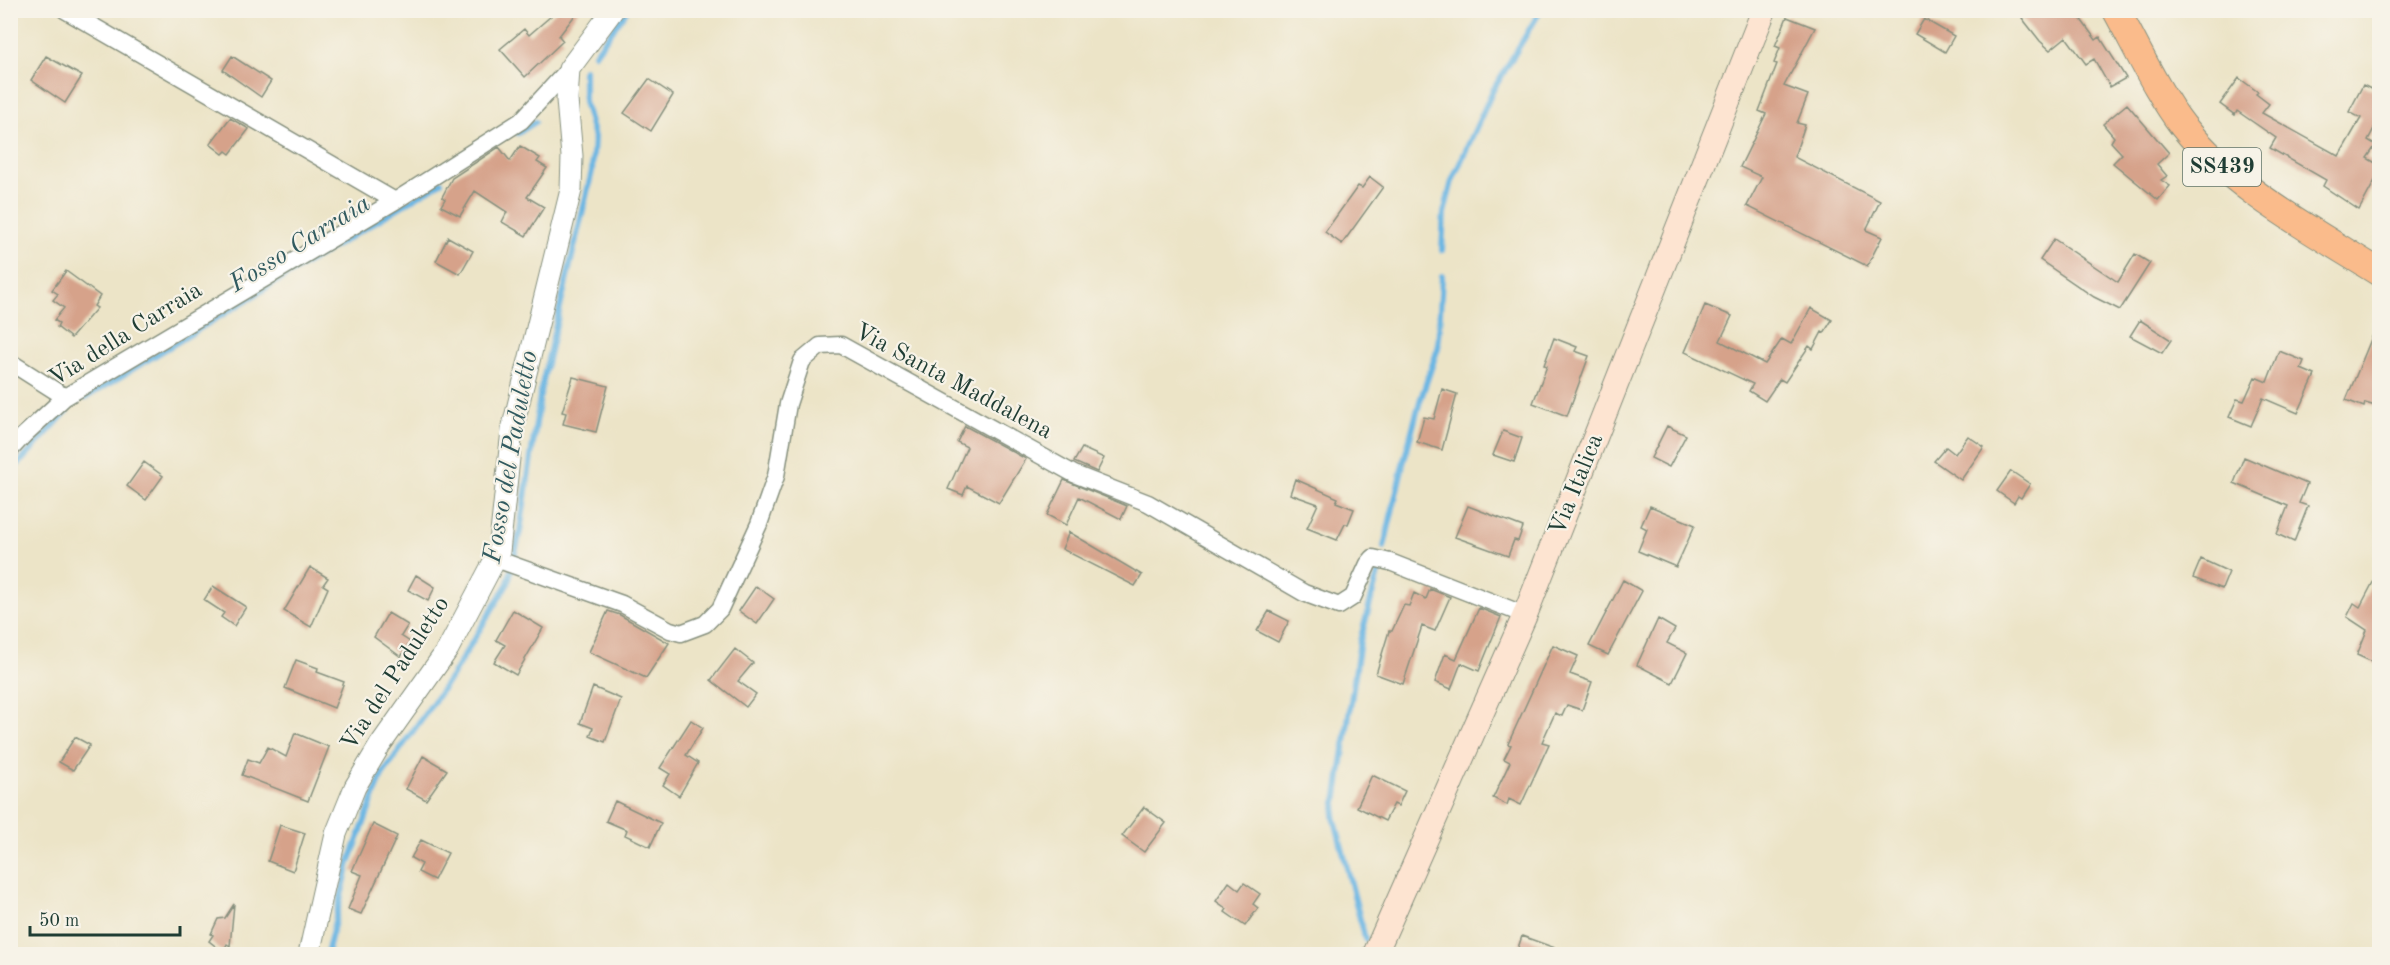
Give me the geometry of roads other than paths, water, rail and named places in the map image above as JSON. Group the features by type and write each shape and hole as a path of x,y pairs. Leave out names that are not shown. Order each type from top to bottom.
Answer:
{"main road":[{"name":"Via Italica","path":"1375,954 1526,615 1764,10"},
{"name":"SS439","path":"2116,10 2173,111 2193,139 2211,157 2260,197 2379,273"}],"street":[{"path":"65,10 395,201"},
{"path":"569,69 613,10"},
{"name":"Via della Carraia","path":"10,450 65,397 395,201 521,121 569,69"},
{"name":"Via del Paduletto","path":"309,954 336,834 355,787 380,745 507,563 499,552 512,430 571,190 572,156 567,99 569,69"},
{"name":"Via Santa Maddalena","path":"507,563 622,604 670,630 681,633 705,624 720,609 759,524 776,476 788,404 802,361 820,346 841,345 1074,474 1149,503 1304,593 1339,606 1353,597 1368,564 1382,560 1526,615"},
{"path":"10,362 65,397"}],"waterway":[{"name":"Fosso del Paduletto","path":"595,54 627,10"},
{"path":"1442,250 1444,213 1452,181 1493,90 1541,10"},
{"name":"Fosso del Paduletto","path":"327,954 349,863 382,775 451,677 508,583 520,532 541,389 592,171 594,137 584,101 584,70"},
{"name":"Fosso Carraia","path":"518,133 535,122"},
{"name":"Fosso Carraia","path":"85,398 441,182"},
{"path":"1384,547 1420,401 1438,348 1442,276"},
{"name":"Fosso Carraia","path":"10,473 66,412"},
{"path":"1365,939 1334,816 1360,641 1380,566"}]}
